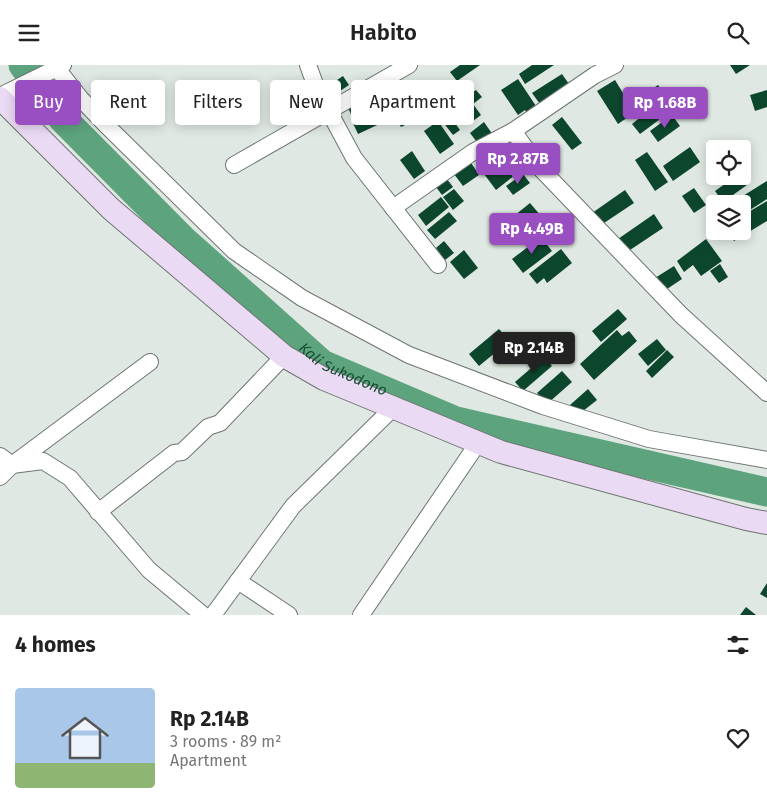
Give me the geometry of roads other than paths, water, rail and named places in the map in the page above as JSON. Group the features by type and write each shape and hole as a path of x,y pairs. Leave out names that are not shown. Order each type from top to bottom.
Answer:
{"street":[{"path":"308,65 313,80"},
{"path":"341,105 409,65"},
{"path":"393,207 473,152 513,131 591,70 615,65"},
{"path":"767,461 649,439 543,406 409,355 302,298 234,251 93,111 56,67 4,94 111,209 284,357 324,379 502,452 746,519 767,523"},
{"path":"234,165 306,125"},
{"path":"336,125 354,158 438,265"},
{"path":"513,131 540,168 681,315 767,393"},
{"path":"98,512 174,453 182,452 208,427 220,423 284,357"},
{"path":"0,477 6,460 150,362"},
{"path":"213,615 293,506 394,408"},
{"path":"361,615 478,443"},
{"path":"6,460 43,461 70,477 149,570 203,615"},
{"path":"238,581 289,615"}],"waterway":[{"name":"Kali Sukodono","path":"23,65 62,118 182,239 322,364 456,421 767,492"}]}
